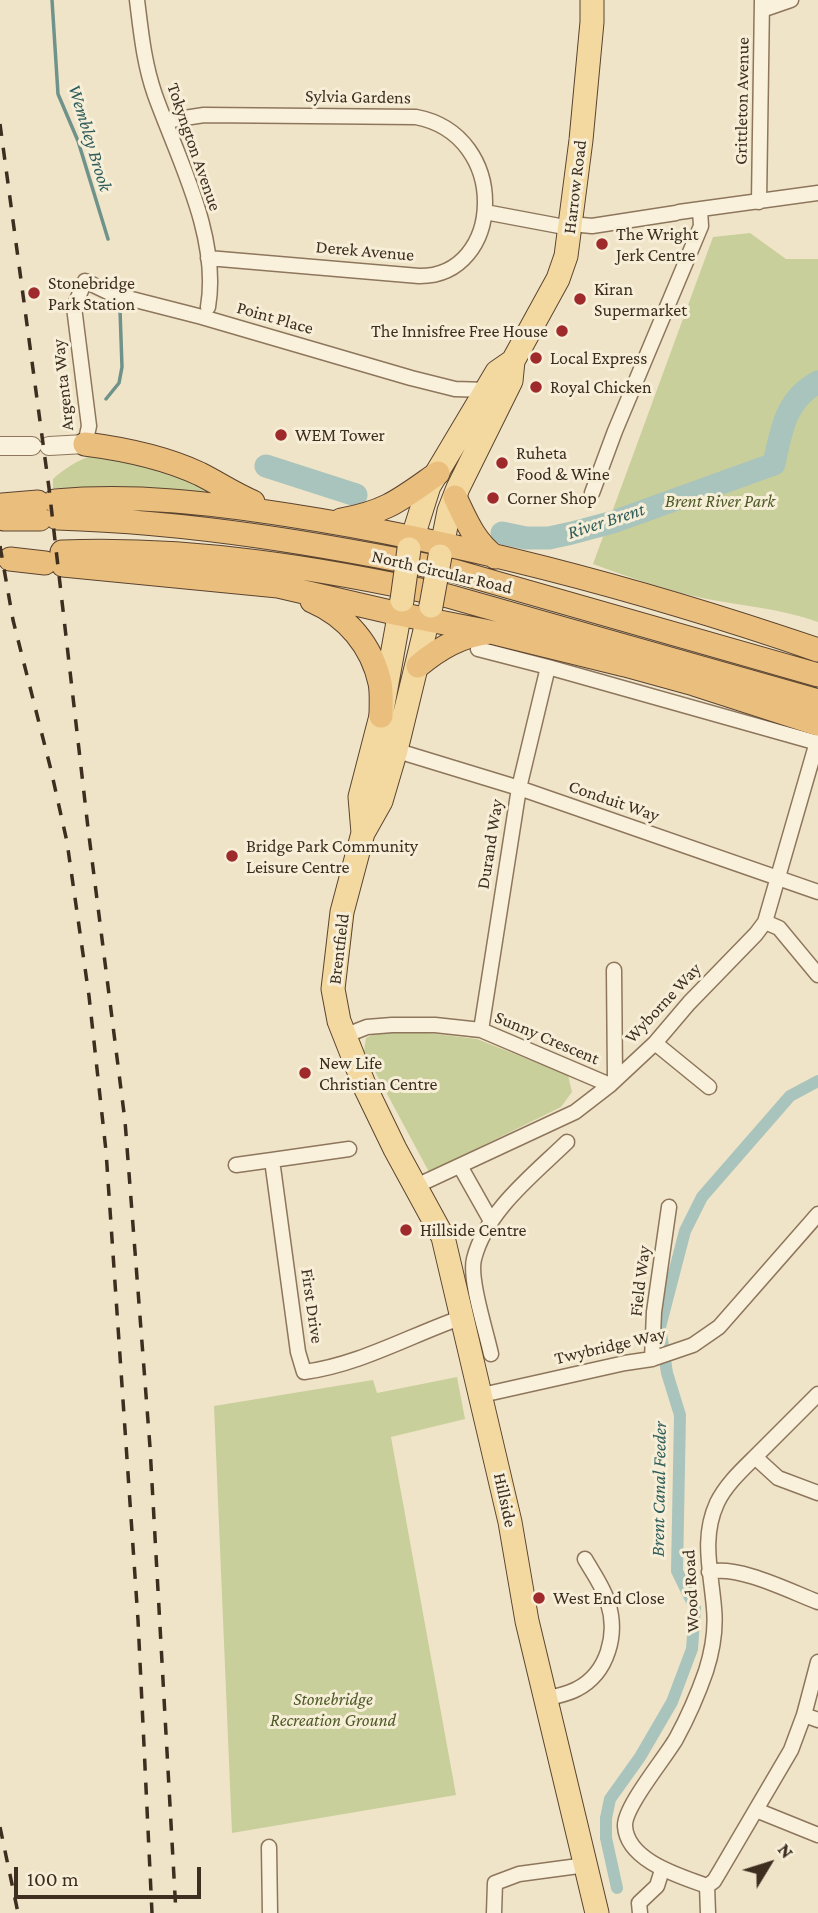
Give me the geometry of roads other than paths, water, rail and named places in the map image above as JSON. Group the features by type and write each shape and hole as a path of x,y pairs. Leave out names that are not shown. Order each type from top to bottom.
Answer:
{"highway":[{"path":"85,444 118,448 163,460 286,515"},
{"path":"331,522 361,517 394,505 438,473"},
{"path":"455,497 474,537 495,557"},
{"path":"3,512 48,510 96,498 167,500 237,507 331,522 441,550 495,557 729,620 818,650"},
{"name":"North Circular Road","path":"48,510 226,530 396,559 467,575 818,674"},
{"name":"North Circular Road","path":"54,558 191,554 296,566 395,584 462,600 818,701"},
{"path":"10,556 54,558 278,586 430,613 495,633 694,684 818,736"},
{"path":"278,586 321,604 340,617 360,638 375,665 380,685 381,716"},
{"path":"418,666 444,647 461,639 495,633"}],"main road":[{"name":"Harrow Road","path":"430,613 441,550 455,497 497,372 513,361 558,279 566,256 591,35 592,0"},
{"name":"Harrow Road","path":"401,607 410,543 429,486 488,399"},
{"name":"Brentfield","path":"385,747 381,716 401,607"},
{"name":"Brentfield","path":"372,1102 344,1035 332,989 333,968 342,912 363,833 360,797 385,747 418,666 430,613"},
{"name":"Hillside","path":"372,1102 443,1237 510,1522 527,1621 597,1913"}],"street":[{"name":"Tokyngton Avenue","path":"137,0 146,66 193,196 208,258 211,276 208,307"},
{"path":"762,5 791,0"},
{"name":"Grittleton Avenue","path":"759,202 762,5"},
{"name":"Sylvia Gardens","path":"165,121 204,115 424,118 450,131 469,149 482,175 485,212"},
{"path":"485,212 571,226 592,226 818,193"},
{"path":"592,493 615,430 701,226 700,211"},
{"name":"Derek Avenue","path":"208,258 419,276 438,274 463,260 480,229 485,212"},
{"name":"Point Place","path":"85,281 112,294 455,389 463,400 488,399"},
{"name":"Argenta Way","path":"85,281 74,307 89,426 85,444"},
{"path":"0,446 85,444"},
{"path":"478,649 818,736"},
{"name":"Durand Way","path":"481,1030 519,788 548,667"},
{"name":"Wyborne Way","path":"416,1186 575,1112 655,1043 765,922 818,736"},
{"name":"Conduit Way","path":"385,747 519,788 818,892"},
{"path":"765,922 779,928 818,975"},
{"path":"612,1082 614,970"},
{"name":"Sunny Crescent","path":"344,1035 367,1027 392,1025 435,1025 481,1030 612,1082"},
{"path":"655,1043 709,1087"},
{"path":"491,1354 475,1284 473,1260 491,1221 515,1192 567,1142"},
{"path":"236,1165 349,1149"},
{"name":"First Drive","path":"272,1160 303,1372 379,1351 424,1330 463,1317"},
{"path":"460,1166 491,1221"},
{"name":"Field Way","path":"660,1356 654,1312 669,1207"},
{"name":"Twybridge Way","path":"482,1395 660,1356 693,1345 719,1327 818,1214"},
{"name":"Wood Road","path":"706,1886 662,1870 637,1850 625,1825 629,1810 675,1741 694,1703 707,1667 713,1638 714,1611 707,1544 709,1524 718,1501 731,1482 818,1394"},
{"path":"755,1457 778,1478 818,1493"},
{"path":"546,1699 574,1691 585,1684 599,1670 608,1654 613,1626 608,1602 585,1559"},
{"path":"709,1572 741,1574 818,1602"},
{"path":"708,1913 706,1886 714,1881 811,1718 818,1662"},
{"path":"756,1810 818,1835"},
{"path":"269,1847 270,1913"},
{"path":"494,1913 495,1884 519,1874 586,1865"},
{"path":"640,1913 639,1903 657,1886 662,1870"}],"waterway":[{"name":"Wembley Brook","path":"52,0 58,94 78,141 108,239"},
{"name":"Wembley Brook","path":"106,399 119,383 122,367 120,310"},
{"name":"River Brent","path":"502,533 526,538 549,538 572,533 613,522 774,464 792,406 807,389 818,382"},
{"name":"River Brent","path":"266,466 356,495"},
{"name":"Brent Canal Feeder","path":"617,1888 606,1838 610,1799 640,1757 672,1702 692,1649 695,1608 677,1571 680,1415 667,1373 660,1327 685,1231 702,1197 790,1096 818,1081"}],"railway":[{"path":"0,124 49,488 125,1121 150,1447 176,1913"},
{"path":"0,546 13,620 67,842 89,996 106,1151 138,1620 152,1913"},
{"path":"0,1827 18,1913"}],"place":[{"name":"The Wright Jerk Centre","path":"602,244"},
{"name":"Stonebridge Park Station","path":"34,293"},
{"name":"Kiran Supermarket","path":"580,299"},
{"name":"The Innisfree Free House","path":"562,331"},
{"name":"Local Express","path":"536,358"},
{"name":"Royal Chicken","path":"536,387"},
{"name":"WEM Tower","path":"281,435"},
{"name":"Ruheta Food & Wine","path":"502,463"},
{"name":"Corner Shop","path":"493,498"},
{"name":"Bridge Park Community Leisure Centre","path":"232,856"},
{"name":"New Life Christian Centre","path":"305,1073"},
{"name":"Hillside Centre","path":"406,1230"},
{"name":"West End Close","path":"539,1598"}],"park label":[{"name":"Brent River Park","path":"720,501"},
{"name":"Stonebridge Recreation Ground","path":"333,1709"}]}
